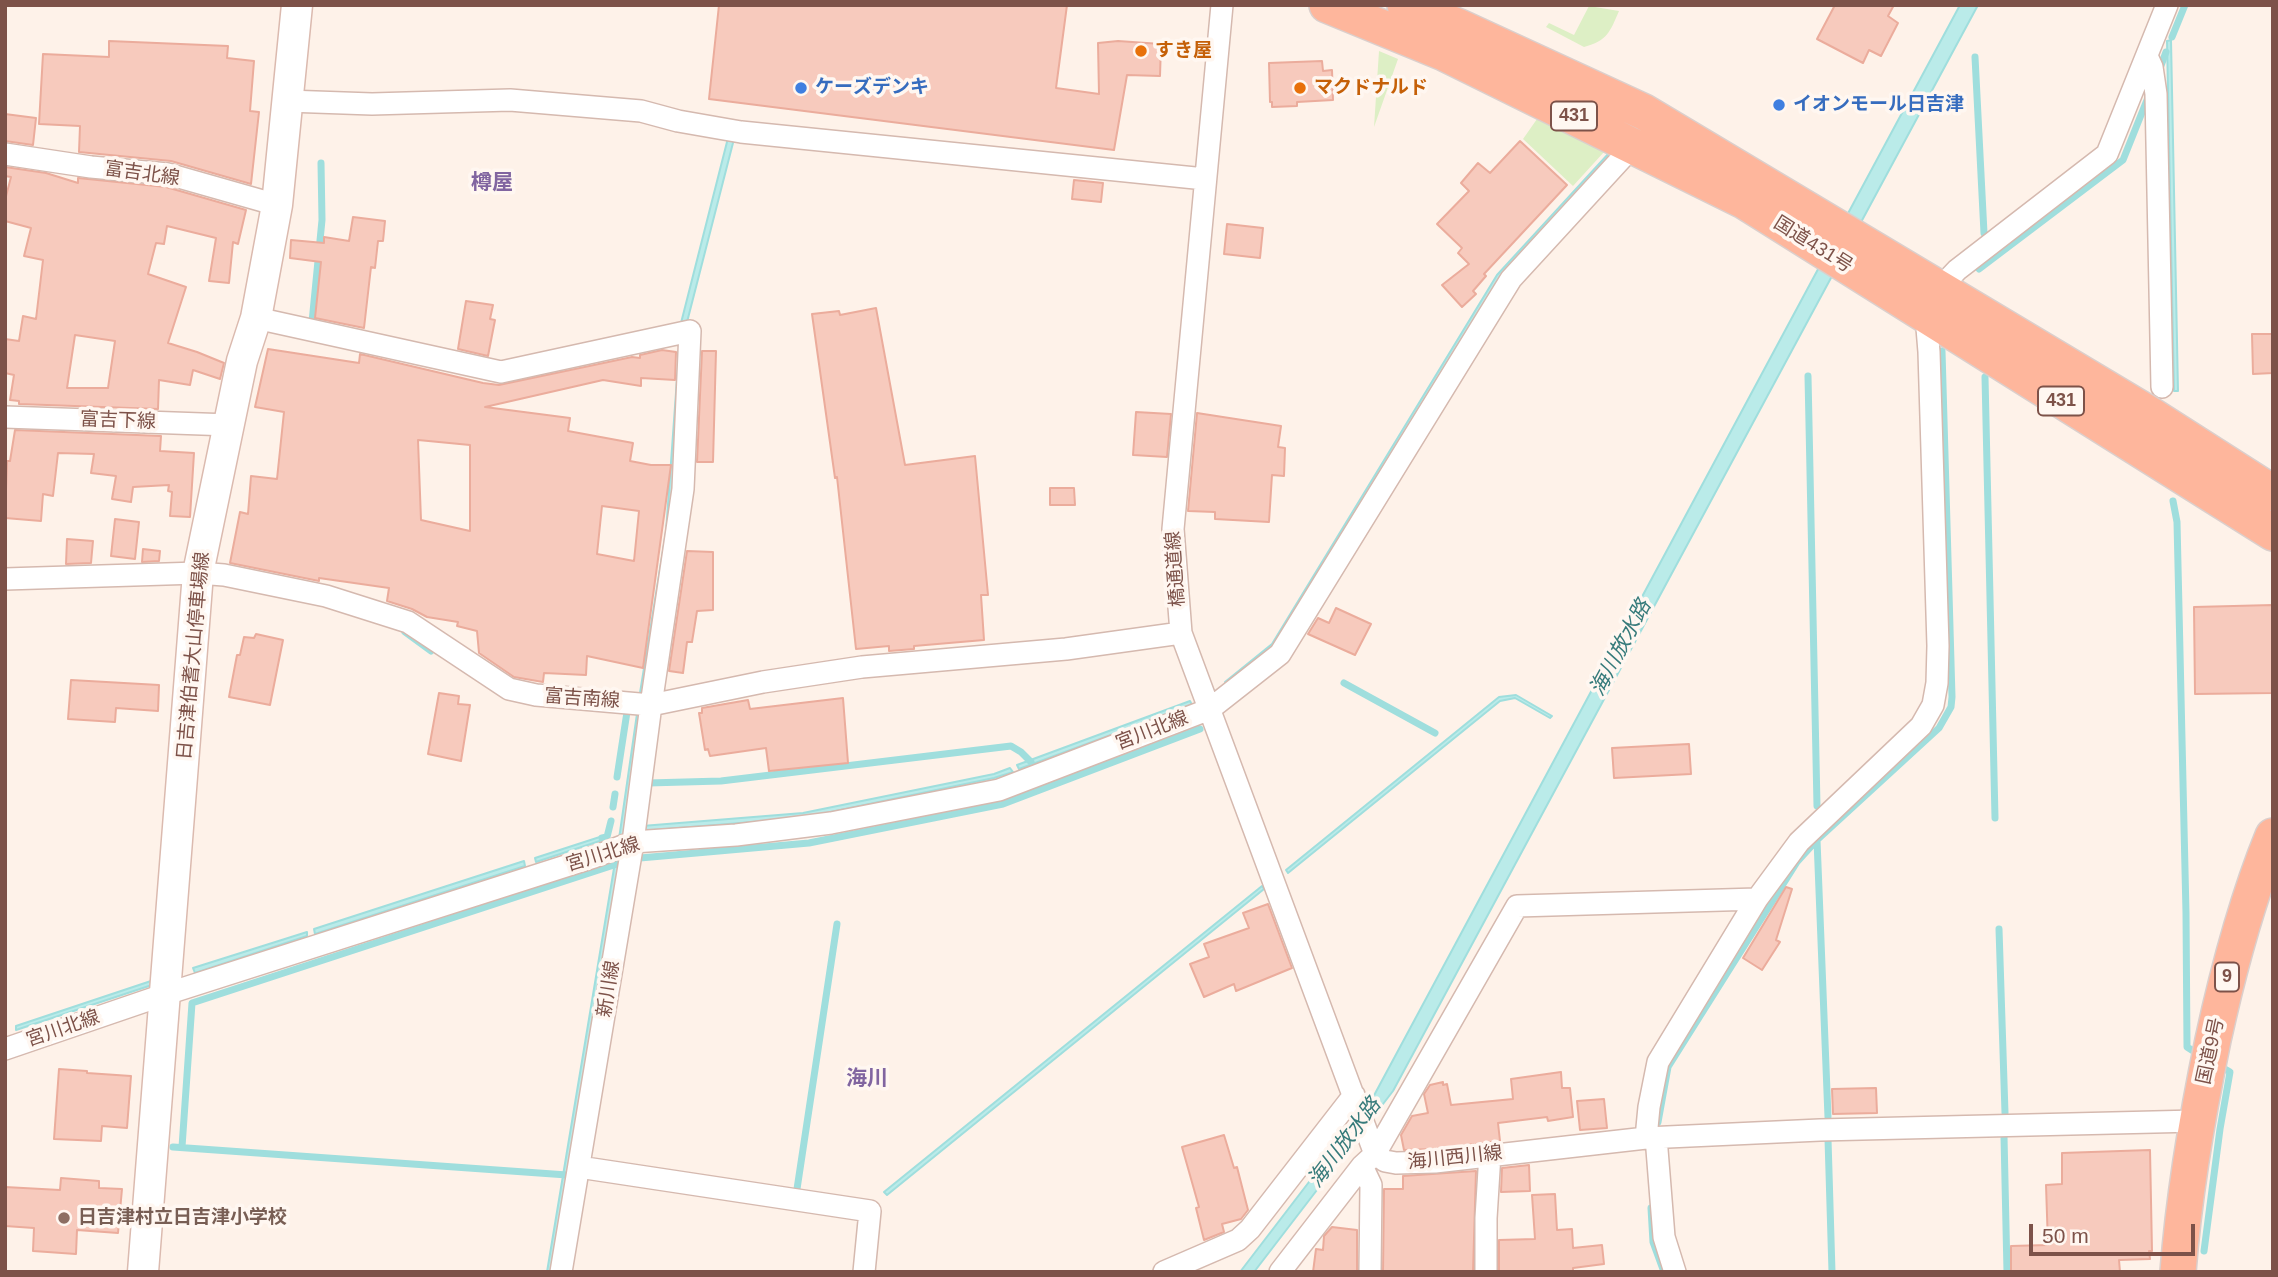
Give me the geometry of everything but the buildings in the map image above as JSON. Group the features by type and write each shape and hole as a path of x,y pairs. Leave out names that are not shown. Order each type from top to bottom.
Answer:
{"highway":[{"name":"国道431号","path":"1327,5 1444,53 1744,201 1821,234"},
{"name":"国道431号","path":"1405,5 1457,26 1644,113 1821,234 1932,302 2273,533"},
{"name":"国道431号","path":"1932,302 2146,412 2273,493"},
{"name":"国道9号","path":"2178,1272 2196,1121 2226,978 2256,878 2273,836"}],"main road":[{"name":"日吉津伯耆大山停車場線","path":"143,1272 198,573 242,361 256,318 277,205 297,5"}],"street":[{"name":"橋通道線","path":"1222,5 1173,528 1181,633 1355,1099 1369,1153 1370,1272"},
{"path":"1675,1272 1664,1237 1651,1137 1649,1107 1658,1062 1757,899 1799,842 1921,726 1933,705 1937,683 1938,646 1929,352 1932,302 1957,270 2107,155 2162,10"},
{"path":"2147,55 2152,67 2156,94 2162,387"},
{"path":"288,101 372,104 510,100 641,111 678,121 741,132 1205,179"},
{"name":"宮川北線","path":"5,1049 166,994 555,870 633,842 736,835 831,823 999,790 1210,709 1280,654 1511,279 1634,145"},
{"name":"富吉北線","path":"5,154 91,167 168,174 277,205"},
{"name":"新川線","path":"256,318 501,372 690,331 683,489 650,705 633,842 561,1272"},
{"name":"富吉下線","path":"5,417 230,425"},
{"name":"富吉南線","path":"5,579 198,573 224,575 326,596 408,622 509,689 536,695 650,705 763,682 862,667 1066,649 1181,633"},
{"path":"1280,1272 1369,1153 1517,906 1757,899"},
{"path":"1164,1272 1238,1240 1250,1229 1355,1099"},
{"name":"海川西川線","path":"1369,1153 1396,1163 1435,1162 1651,1137 2196,1121"},
{"path":"1486,1272 1490,1154"},
{"path":"579,1167 870,1211 864,1272"}],"green space":[{"path":"1589,6 1619,11 1610,30 1598,42 1584,47 1546,27 1549,23 1574,35"},
{"path":"1379,51 1398,59 1374,127"},
{"path":"1537,119 1604,152 1573,186 1523,139"}],"water":[{"name":"海川放水路","path":"1960,5 1978,5 1393,1091 1254,1272 1240,1272 1371,1101"},
{"path":"2171,40 2178,391 2174,391 2167,41"},
{"path":"728,138 734,139 686,326 675,499 625,834 554,1272 547,1272 620,832 666,532 681,323"},
{"path":"1610,152 1614,156 1501,278 1275,648 1227,686 1225,682 1272,644 1497,275"},
{"path":"1516,695 1552,716 1550,718 1515,698 1500,701 1288,873 1286,870 1499,697"},
{"path":"1190,701 1192,705 1019,769 1017,765"},
{"path":"1010,768 1013,772 994,778 802,818 641,831 642,826 803,813 994,774"},
{"path":"609,834 609,838 536,862 535,858"},
{"path":"524,861 525,866 315,934 314,929"},
{"path":"1262,886 1264,889 887,1195 884,1192"},
{"path":"307,932 307,936 195,973 193,968"},
{"path":"151,981 152,985 16,1030 16,1026"}],"waterway":[{"path":"2172,37 2185,5"},
{"path":"2159,71 2166,52"},
{"path":"1975,57 1984,233"},
{"path":"1979,269 2123,160 2149,95"},
{"path":"312,322 322,220 321,163"},
{"path":"1658,1122 1668,1067 1797,862 1817,840 1939,728 1951,707 1942,351"},
{"path":"1808,376 1817,806"},
{"path":"1985,377 1995,818"},
{"path":"2173,501 2177,522 2187,1047 2201,1056"},
{"path":"405,632 431,651"},
{"path":"1344,683 1435,733"},
{"path":"617,777 627,712"},
{"path":"640,858 809,843 1003,804 1200,729"},
{"path":"648,783 721,781 1011,746 1031,762"},
{"path":"613,807 615,794"},
{"path":"602,838 607,837 611,821"},
{"path":"1817,840 1828,1117"},
{"path":"182,1147 192,1003 617,864"},
{"path":"797,1189 837,924"},
{"path":"1999,929 2005,1113"},
{"path":"2204,1251 2230,1072 2218,1065"},
{"path":"2004,1136 2007,1272"},
{"path":"1828,1139 1832,1272"},
{"path":"173,1147 567,1175"},
{"path":"1651,1208 1653,1242 1664,1272"}],"place":[{"name":"すき屋","path":"1141,51"},
{"name":"ケーズデンキ","path":"801,88"},
{"name":"マクドナルド","path":"1300,88"},
{"name":"イオンモール日吉津","path":"1779,105"},
{"name":"日吉津村立日吉津小学校","path":"64,1218"}],"district":[{"name":"樽屋","path":"492,183"},
{"name":"海川","path":"867,1079"}]}
